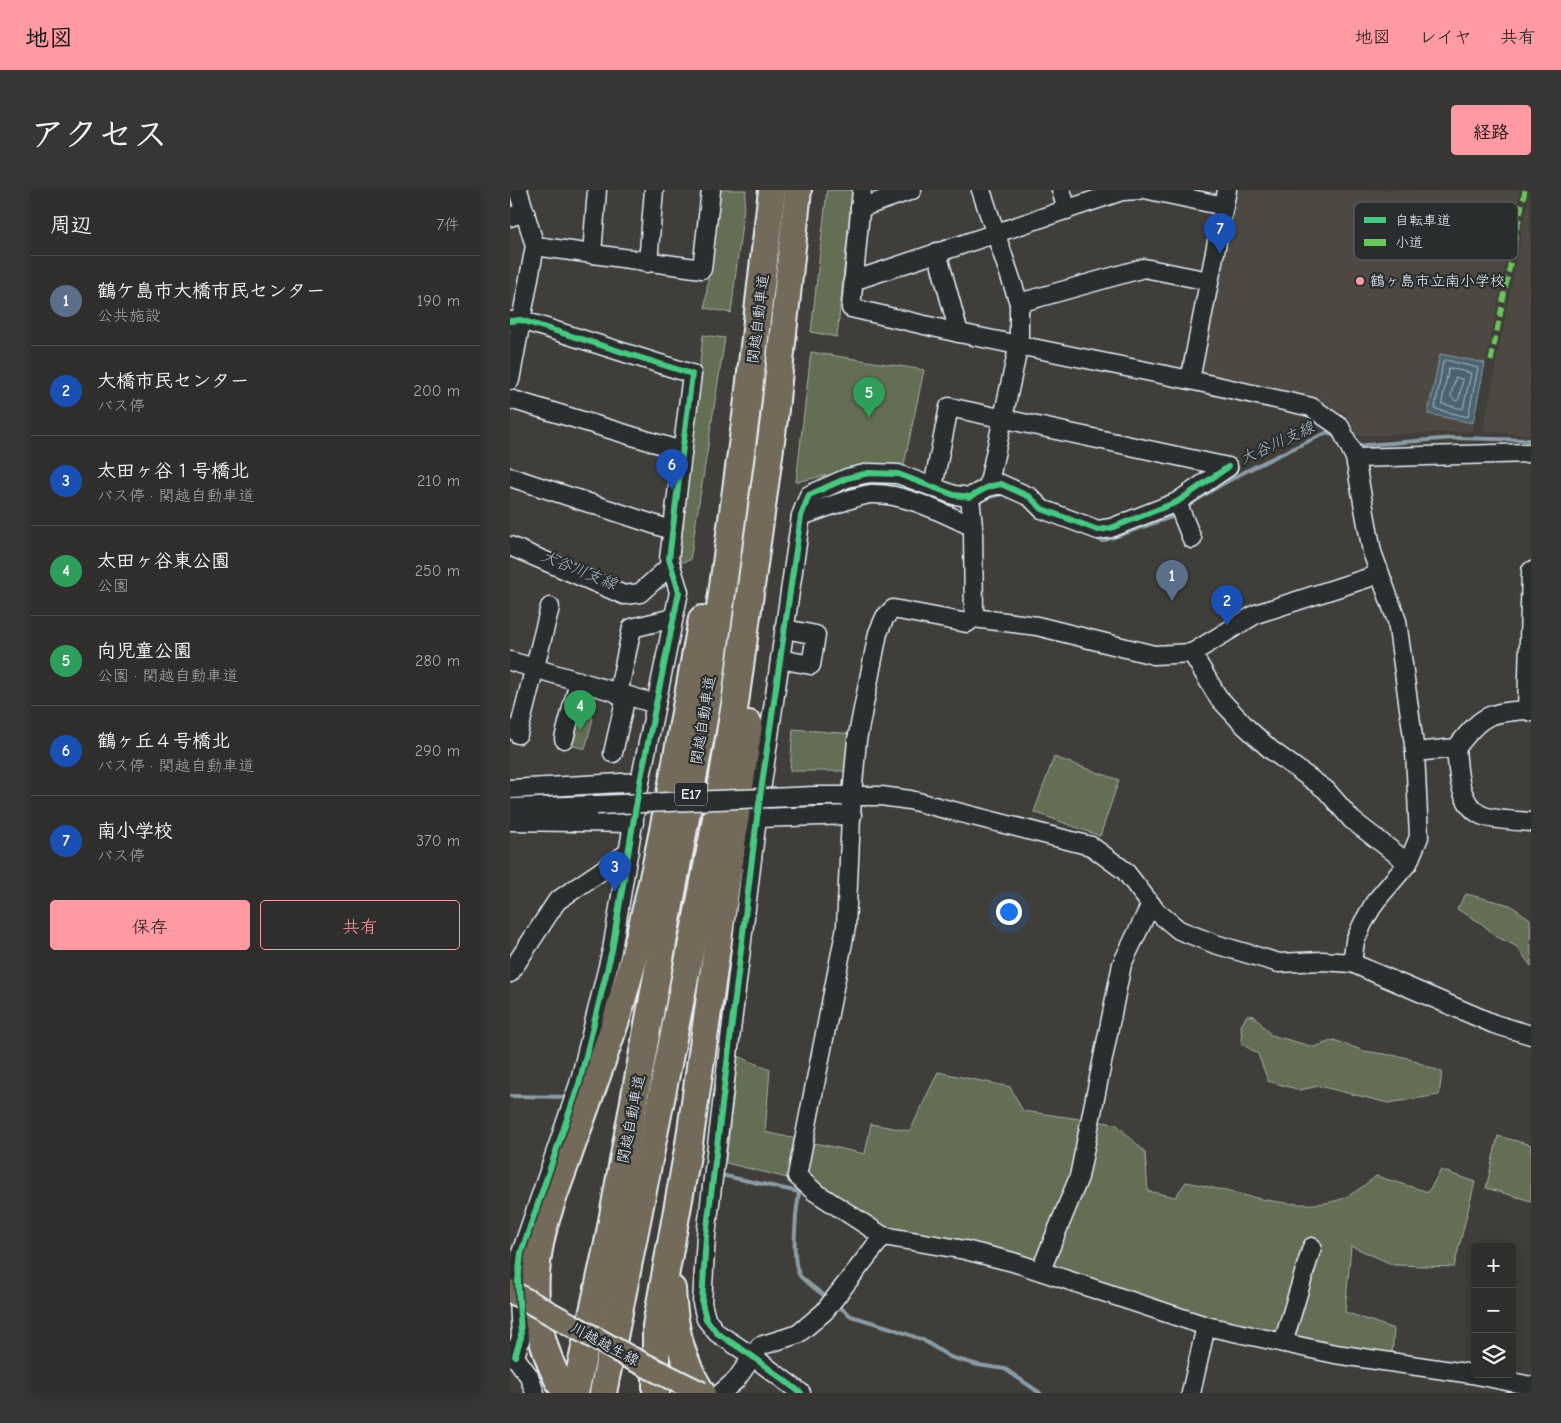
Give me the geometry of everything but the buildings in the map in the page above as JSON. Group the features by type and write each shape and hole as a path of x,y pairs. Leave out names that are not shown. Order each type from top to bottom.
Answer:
{"highway":[{"name":"関越自動車道","path":"575,1393 610,1234 708,697 762,284 772,190"},
{"name":"関越自動車道","path":"603,1393 713,836 735,703 774,419 798,190"},
{"path":"656,1393 656,1326 689,1144 710,1007 766,599 806,190"},
{"path":"565,1393 546,1352 539,1328 535,1300 536,1272 546,1219 617,1016 649,899 762,284"},
{"path":"689,1144 672,1285 674,1313 677,1338 684,1362 712,1392"}],"main road":[{"name":"川越越生線","path":"510,1291 606,1345 712,1392"}],"street":[{"path":"510,380 515,321 535,246 517,214 518,190"},
{"path":"592,254 597,190"},
{"path":"648,263 654,190"},
{"path":"535,246 648,263 702,268 710,190"},
{"path":"862,190 851,308 959,333 1190,380 1312,408 1340,427 1355,458 1372,552 1397,621 1415,752 1419,837 1408,863 1375,902 1363,923 1355,941 1352,962"},
{"path":"860,208 912,190"},
{"path":"980,190 1019,303 1019,344 988,487"},
{"path":"1061,190 1068,210"},
{"path":"853,282 994,232 1068,210 1122,191 1140,190"},
{"path":"1149,190 1226,198 1190,380"},
{"path":"937,252 959,333"},
{"path":"1019,303 1144,268 1209,281"},
{"path":"515,321 692,374 672,530 670,566 679,592 640,782 612,950 579,1084 521,1253 518,1282 522,1337 512,1353 529,1376 535,1393"},
{"path":"510,399 682,451"},
{"path":"801,1393 752,1356 717,1333 706,1319 702,1302 706,1236 757,818 801,516 809,495 846,478 862,475 898,474 954,495 970,496 988,487 1001,484 1030,497 1042,509 1098,530 1129,521 1177,502 1228,468 949,407 933,487"},
{"path":"1355,458 1531,453"},
{"path":"510,477 672,530"},
{"path":"801,516 870,494 890,496 911,502 973,527"},
{"path":"970,496 973,527 974,618"},
{"path":"1177,502 1192,539"},
{"path":"510,546 624,595 640,593 670,566"},
{"path":"1415,752 1456,748 1476,724 1496,712 1529,711 1531,571"},
{"path":"1380,574 1256,614 1192,653 1154,655 1037,626 974,618 967,623 893,609 885,617 878,633 857,740 852,795 846,927 797,1176 815,1192 883,1236 965,1250 1041,1270 1206,1326 1335,1354 1472,1374 1531,1386"},
{"path":"518,734 550,607"},
{"path":"613,753 632,628 673,618"},
{"path":"780,659 811,666 816,635 785,629"},
{"path":"1192,653 1218,697 1246,727 1271,750 1326,790 1352,820 1408,863"},
{"path":"510,661 656,704"},
{"path":"564,740 578,681"},
{"path":"1456,748 1460,787 1469,805 1481,815 1531,822"},
{"path":"510,789 640,782"},
{"path":"510,808 852,795 910,800 1091,846 1125,871 1150,904 1179,930 1242,953 1279,963 1352,962 1494,1024 1531,1035"},
{"path":"757,818 852,815"},
{"path":"510,821 634,823"},
{"path":"510,973 557,901 629,852"},
{"path":"1041,1270 1079,1177 1122,964 1150,904"},
{"path":"712,1392 736,1380 760,1346 798,1334 824,1312 883,1236"},
{"path":"1282,1343 1312,1247"},
{"path":"1191,1393 1206,1326"}],"shaded area":[{"name":"鶴ヶ島市立南小学校","path":"1235,190 1520,190 1518,202 1354,202 1354,260 1506,260 1472,431 1357,436 1345,413 1319,402 1200,372"},
{"path":"1530,190 1531,435 1483,431 1516,260 1518,260"}],"green space":[{"path":"717,190 746,190 731,313 705,308"},
{"path":"827,190 852,190 837,337 811,332"},
{"path":"703,335 725,338 690,560 679,563"},
{"path":"811,352 924,370 903,469 865,467 796,482"},
{"path":"575,713 593,718 585,749 567,744"},
{"path":"793,729 853,734 852,771 790,771"},
{"path":"1054,757 1119,780 1100,836 1034,812"},
{"path":"1466,894 1510,905 1530,919 1531,966 1516,946 1497,937 1481,923 1457,909"},
{"path":"1247,1015 1254,1016 1271,1035 1314,1047 1334,1040 1364,1051 1404,1057 1442,1072 1439,1095 1388,1103 1319,1086 1300,1090 1268,1081 1258,1054 1242,1044 1241,1026"},
{"path":"738,1056 770,1070 765,1132 865,1154 871,1124 910,1131 938,1072 1010,1087 1023,1111 1116,1124 1145,1152 1148,1191 1175,1197 1186,1182 1268,1200 1311,1204 1331,1202 1348,1196 1376,1176 1428,1192 1441,1170 1475,1182 1454,1267 1394,1265 1351,1246 1345,1312 1394,1329 1392,1355 1308,1341 1212,1319 968,1242 885,1228 816,1185 726,1163"},
{"path":"1498,1136 1531,1145 1531,1201 1486,1188"}],"water":[{"path":"1440,354 1485,363 1473,423 1428,414"}],"waterway":[{"name":"大谷川支線","path":"1184,509 1236,476 1328,432 1338,439"},
{"name":"大谷川支線","path":"1354,446 1454,438 1531,440"},
{"name":"大谷川支線","path":"826,497 877,485 903,489 952,505 959,503"},
{"name":"大谷川支線","path":"985,498 1002,494 1007,496"},
{"name":"大谷川支線","path":"1092,536 1102,541 1177,515"},
{"name":"大谷川支線","path":"653,591 667,584"},
{"path":"510,1096 568,1097"},
{"path":"721,1175 799,1192 795,1236 798,1270 804,1280 829,1299"},
{"path":"837,1305 851,1316 923,1340 950,1357 978,1365 1005,1369 1040,1393"}],"marked path":[{"path":"1518,225 1525,190"},
{"path":"1491,361 1511,260"}],"cycle path":[{"path":"510,321 521,320 692,374 669,559 679,592 640,782 612,950 579,1084 521,1253 518,1282 521,1337 515,1356"},
{"path":"801,1393 752,1356 717,1333 706,1319 702,1303 706,1236 757,818 801,516 809,495 847,478 869,473 898,474 954,495 970,497 988,487 1001,484 1030,497 1042,509 1098,530 1111,528 1177,502 1228,467"}],"place":[{"name":"南小学校","path":"1220,254"},
{"name":"鶴ヶ島市立南小学校","path":"1360,281"},
{"name":"向児童公園","path":"869,418"},
{"name":"鶴ヶ丘４号橋北","path":"672,490"},
{"name":"鶴ケ島市大橋市民センター","path":"1172,601"},
{"name":"大橋市民センター","path":"1227,626"},
{"name":"太田ヶ谷東公園","path":"580,731"},
{"name":"太田ヶ谷１号橋北","path":"615,892"}]}
